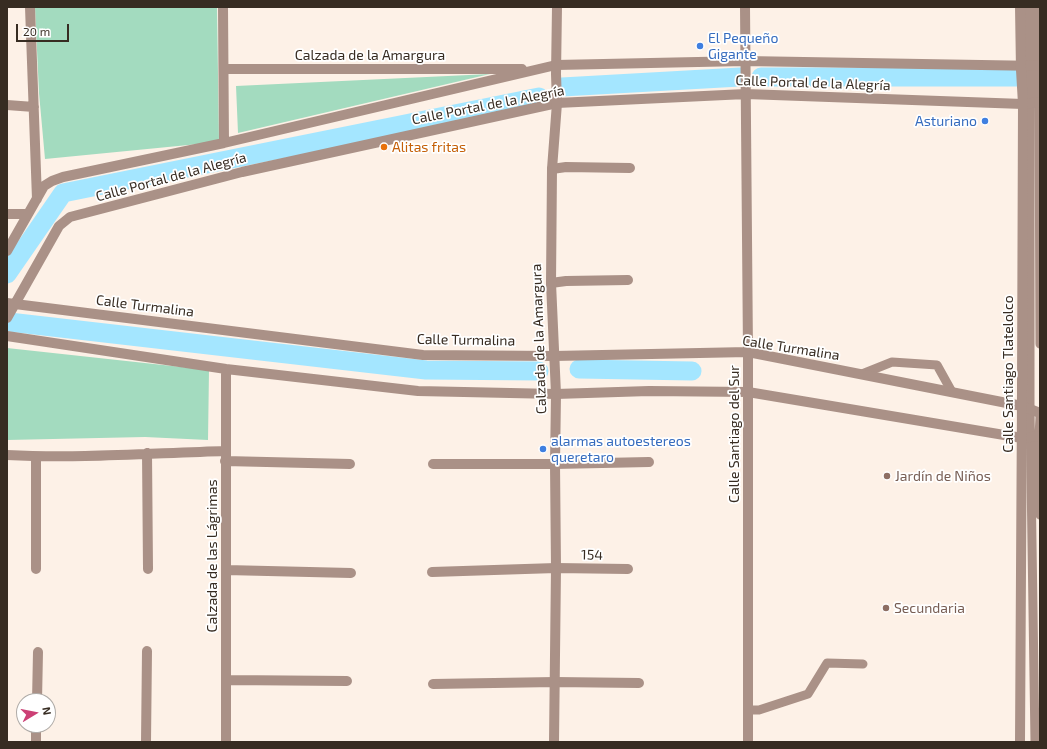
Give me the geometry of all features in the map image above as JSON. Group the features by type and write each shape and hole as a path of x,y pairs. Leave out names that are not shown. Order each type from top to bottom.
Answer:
{"street":[{"path":"30,7 37,199"},
{"path":"223,7 224,143"},
{"name":"Calzada de la Amargura","path":"554,742 556,394 551,283 552,169 557,103 556,7"},
{"name":"Calle Santiago del Sur","path":"745,7 748,352 748,742"},
{"name":"Calle Santiago Tlatelolco","path":"1020,7 1032,66 1033,103 1031,410 1033,436 1023,507 1020,742"},
{"name":"Calle Portal de la Alegría","path":"7,250 44,186 63,177 224,143 556,65 745,61 1032,66"},
{"name":"Calzada de la Amargura","path":"224,69 540,68"},
{"name":"Calle Portal de la Alegría","path":"7,318 11,304 59,226 70,218 242,172 557,103 746,94 1033,103"},
{"path":"7,105 34,106"},
{"path":"552,169 566,167 630,168"},
{"path":"7,214 28,214"},
{"path":"551,283 566,281 628,280"},
{"name":"Calle Turmalina","path":"11,304 423,355 554,356 748,352 952,392 1031,410"},
{"path":"7,336 226,369 418,391 556,394 649,391 748,392 1033,436"},
{"name":"Calzada de las Lágrimas","path":"226,369 226,742"},
{"path":"147,453 148,569"},
{"path":"7,455 36,457 101,456 147,453 226,456 350,464"},
{"path":"36,457 36,569"},
{"path":"433,464 649,462"},
{"name":"154","path":"432,572 556,568 628,569"},
{"path":"226,570 351,573"},
{"path":"146,742 147,651"},
{"path":"37,693 38,652"},
{"path":"226,680 347,681"},
{"path":"433,684 555,682 638,683"}],"lane":[{"path":"1029,7 1040,344"},
{"path":"1032,66 1037,7"},
{"path":"862,374 892,362 937,365 952,392"},
{"path":"1035,742 1033,436 1040,417"},
{"path":"1033,436 1040,515"},
{"path":"748,710 759,710 808,694 827,664 863,664"}],"green space":[{"path":"35,7 217,7 219,142 45,159 39,93"},
{"path":"490,74 238,133 236,86"},
{"path":"7,348 209,370 208,440 145,437 7,440"}],"waterway":[{"path":"562,87 740,77"},
{"path":"761,77 1040,77"},
{"path":"7,274 63,193 539,97"},
{"path":"9,322 426,370 539,371"},
{"path":"579,369 692,371"}],"place":[{"name":"El Pequeño Gigante","path":"700,46"},
{"name":"Asturiano","path":"985,121"},
{"name":"Alitas fritas","path":"384,147"},
{"name":"alarmas autoestereos queretaro","path":"543,449"},
{"name":"Jardín de Niños","path":"887,476"},
{"name":"Secundaria","path":"886,608"}]}
